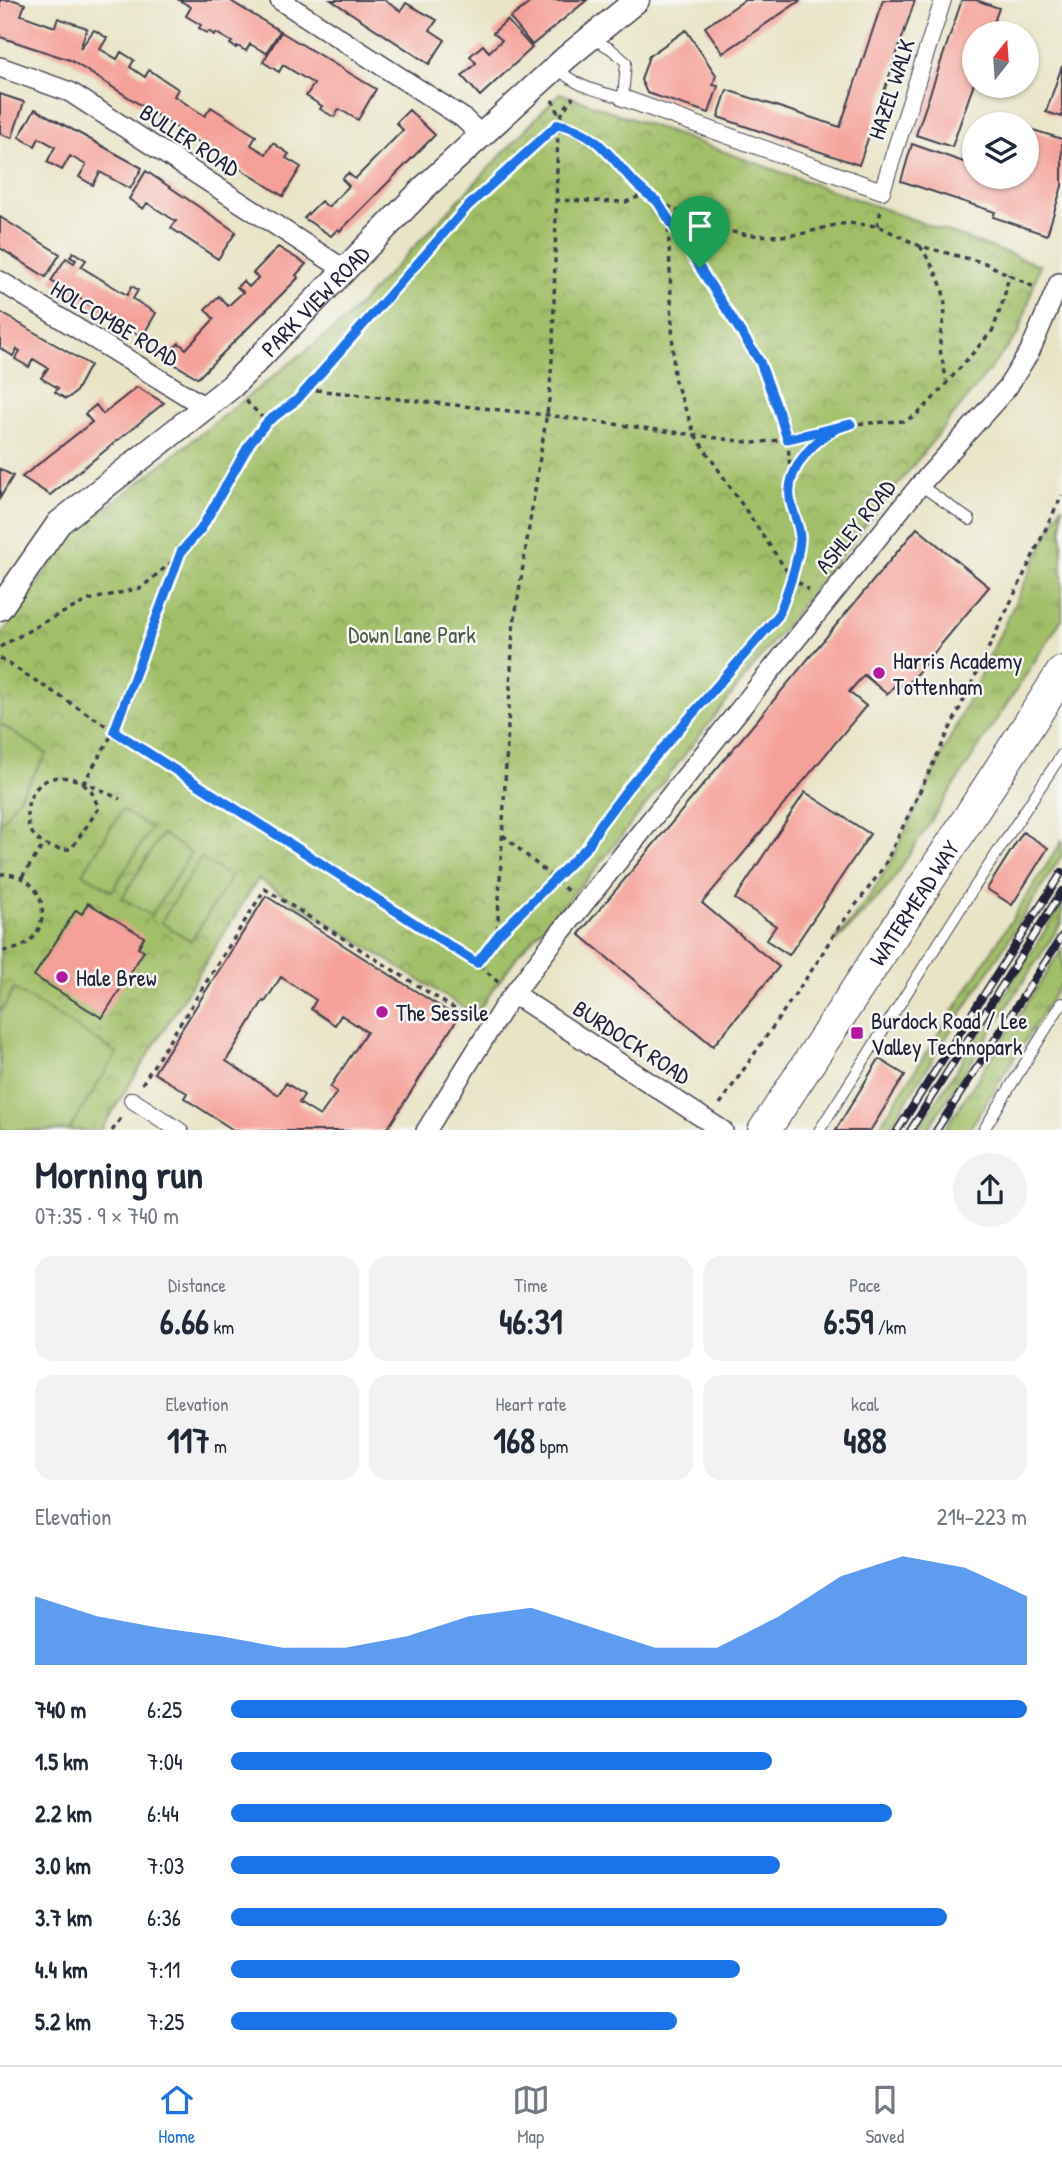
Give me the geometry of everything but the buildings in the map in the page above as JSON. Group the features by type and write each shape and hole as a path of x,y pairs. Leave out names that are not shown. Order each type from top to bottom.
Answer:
{"main road":[{"name":"WATERMEAD WAY","path":"764,1130 1062,673"}],"street":[{"path":"281,0 463,118 481,135"},
{"name":"HAZEL WALK","path":"623,98 882,191 943,0"},
{"name":"PARK VIEW ROAD","path":"0,608 59,523 205,407 251,366 426,186 629,2"},
{"name":"BULLER ROAD","path":"0,67 70,92 345,270"},
{"name":"ASHLEY ROAD","path":"426,1130 514,995 552,943 920,485 1007,388 1030,351 1061,279"},
{"name":"HOLCOMBE ROAD","path":"0,281 205,407"},
{"name":"BURDOCK ROAD","path":"514,995 723,1130"},
{"path":"132,1100 180,1130"}],"lane":[{"path":"556,66 568,79 582,86 623,98 625,62 611,49 591,38"},
{"path":"920,485 970,520"},
{"path":"819,1130 1062,754"},
{"path":"983,1130 1062,1003"}],"path":[{"path":"0,647 89,600 141,588 181,552 201,529 250,443 267,422 297,400 467,207 558,124 568,104"},
{"path":"558,124 575,128 595,139 645,194 709,228 749,235 781,236 848,223 877,226 920,246 968,257 1032,287"},
{"path":"497,937 513,630 547,415 553,347 558,124"},
{"path":"555,200 626,202 645,194"},
{"path":"477,963 497,937 588,846 628,788 778,616 798,555 800,532 790,498 787,439 760,362 657,201"},
{"path":"877,226 882,208"},
{"path":"668,219 674,378 695,435 791,577 810,590"},
{"path":"920,246 936,270 942,289 945,306 939,343 946,367 946,383"},
{"path":"306,389 547,415 754,443 787,439 851,424 903,421 915,416 930,402 993,330 1009,274"},
{"path":"790,481 804,456 816,443 832,431 851,424"},
{"path":"717,1108 820,958 827,943 871,888 885,864 1062,495"},
{"path":"83,784 114,731 181,552"},
{"path":"0,658 477,963 514,995"},
{"path":"83,784 92,791 99,807 71,849 59,850 44,844 33,834 27,823 26,809 34,791 41,784 57,778 68,778 83,784 120,799"},
{"path":"502,834 576,897"},
{"path":"22,877 44,844"},
{"path":"0,874 22,877 37,891 42,901 43,919 41,927 25,945 14,950 0,951"},
{"path":"112,1130 265,889 472,1020"}],"green space":[{"name":"Down Lane Park","path":"560,93 1040,265 1019,333 594,871 518,955 475,1015 258,879 101,1130 0,1130 0,637 72,535 345,320"},
{"path":"1062,505 1062,619 889,886 836,942 890,863"},
{"path":"0,724 47,754 0,825"},
{"path":"122,810 151,828 112,891 83,873"},
{"path":"162,834 191,853 151,916 122,898"},
{"path":"1062,841 1062,855 888,1130 877,1130"},
{"path":"201,858 231,877 191,941 161,922"},
{"path":"1062,904 1062,922 927,1130 918,1130"},
{"path":"1062,949 1062,982 969,1130 944,1130"},
{"path":"14,989 117,1053 69,1130 0,1128 0,1013"}],"railway":[{"path":"898,1130 1062,872"},
{"path":"911,1130 1062,891"},
{"path":"937,1130 1062,936"}],"place":[{"name":"Harris Academy Tottenham","path":"879,673"},
{"name":"Hale Brew","path":"62,977"},
{"name":"The Sessile","path":"382,1012"},
{"name":"Burdock Road / Lee Valley Technopark","path":"857,1033"}],"route":[{"path":"558,124 575,128 595,139 645,194 657,201 700,268 760,362 787,439 851,424 832,431 816,443 804,456 790,481 790,498 798,523 800,542 778,616 628,788 588,846 499,934 477,963 114,731 181,552 201,529 250,443 267,422 297,400 467,207 558,124"}]}
